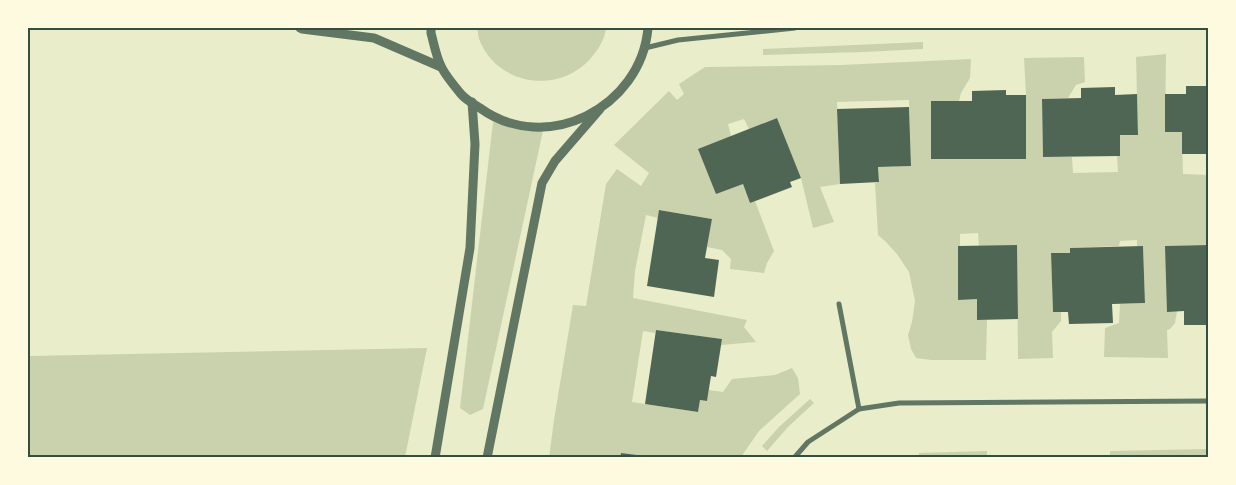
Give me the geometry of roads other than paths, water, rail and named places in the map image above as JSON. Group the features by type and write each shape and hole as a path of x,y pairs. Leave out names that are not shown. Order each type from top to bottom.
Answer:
{"street":[{"path":"300,28 374,38 441,67"},
{"path":"431,28 441,67 462,95 490,116 517,125 546,127 574,122 600,109"},
{"path":"487,458 542,183 555,161 600,109 619,93 631,78 645,48 648,28"},
{"path":"645,48 678,40 795,28"},
{"path":"435,458 470,248 475,144 472,102"},
{"path":"839,304 859,409"},
{"path":"794,458 808,442 859,409 899,403 1208,401"}]}
